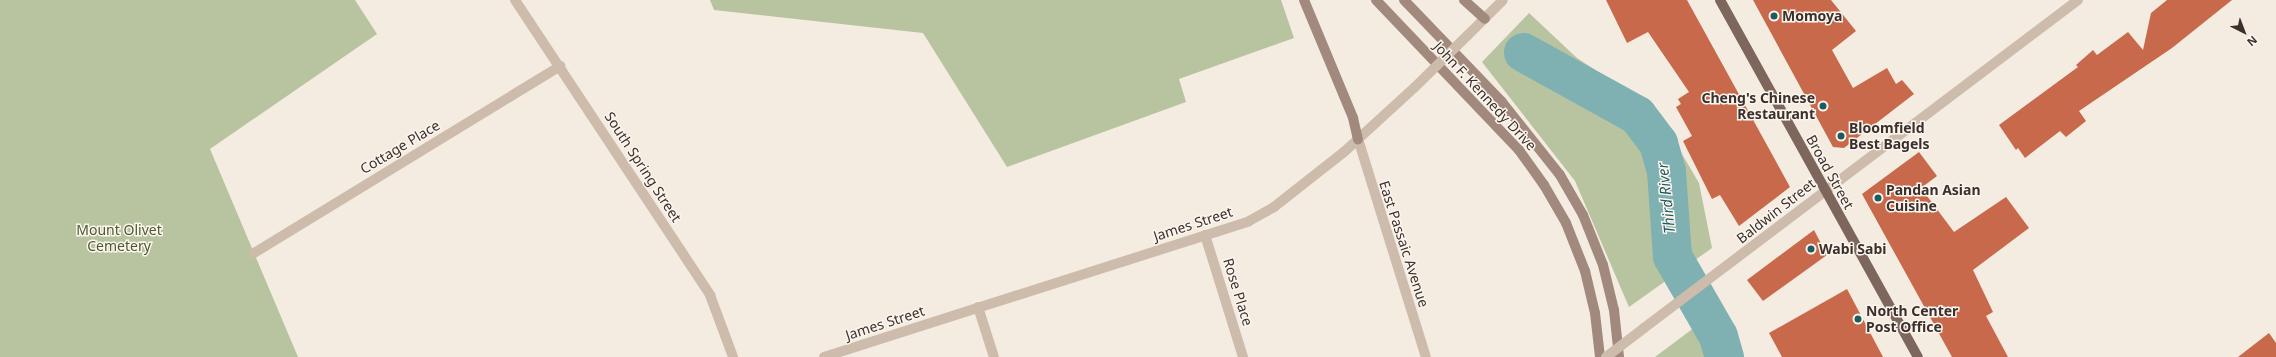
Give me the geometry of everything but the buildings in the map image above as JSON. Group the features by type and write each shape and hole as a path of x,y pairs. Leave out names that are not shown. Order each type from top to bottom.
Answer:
{"main road":[{"path":"1304,0 1354,118 1358,139"},
{"name":"John F. Kennedy Drive","path":"1376,0 1519,150 1544,185 1566,223 1585,271 1595,313 1600,357"},
{"name":"John F. Kennedy Drive","path":"1404,0 1502,102 1560,175 1583,215 1603,265 1614,310 1619,357"},
{"path":"1464,0 1485,19"},
{"name":"Broad Street","path":"1720,0 1824,191 1918,357"}],"street":[{"name":"South Spring Street","path":"515,0 710,295 733,357"},
{"name":"James Street","path":"824,357 1249,221 1274,207 1358,139 1415,88 1504,0"},
{"name":"Baldwin Street","path":"1606,357 2078,0"},
{"name":"Cottage Place","path":"254,253 560,66"},
{"name":"East Passaic Avenue","path":"1358,139 1363,163 1426,357"},
{"name":"Rose Place","path":"1206,235 1243,357"},
{"path":"978,307 994,357"}],"green space":[{"name":"Mount Olivet Cemetery","path":"0,0 355,0 377,34 210,149 298,357 0,357"},
{"path":"710,0 1281,0 1294,38 1179,79 1186,102 1007,167 923,33 714,10"},
{"path":"1529,13 1577,58 1656,110 1699,183 1712,248 1629,307 1575,181 1482,62"},
{"path":"1715,312 1731,357 1655,357"}],"waterway":[{"name":"Third River","path":"1523,52 1637,115 1658,143 1666,171 1672,256 1718,336 1724,357"}],"place":[{"name":"Momoya","path":"1774,16"},
{"name":"Cheng's Chinese Restaurant","path":"1823,106"},
{"name":"Bloomfield Best Bagels","path":"1841,136"},
{"name":"Pandan Asian Cuisine","path":"1878,198"},
{"name":"Wabi Sabi","path":"1811,249"},
{"name":"North Center Post Office","path":"1858,319"}]}
